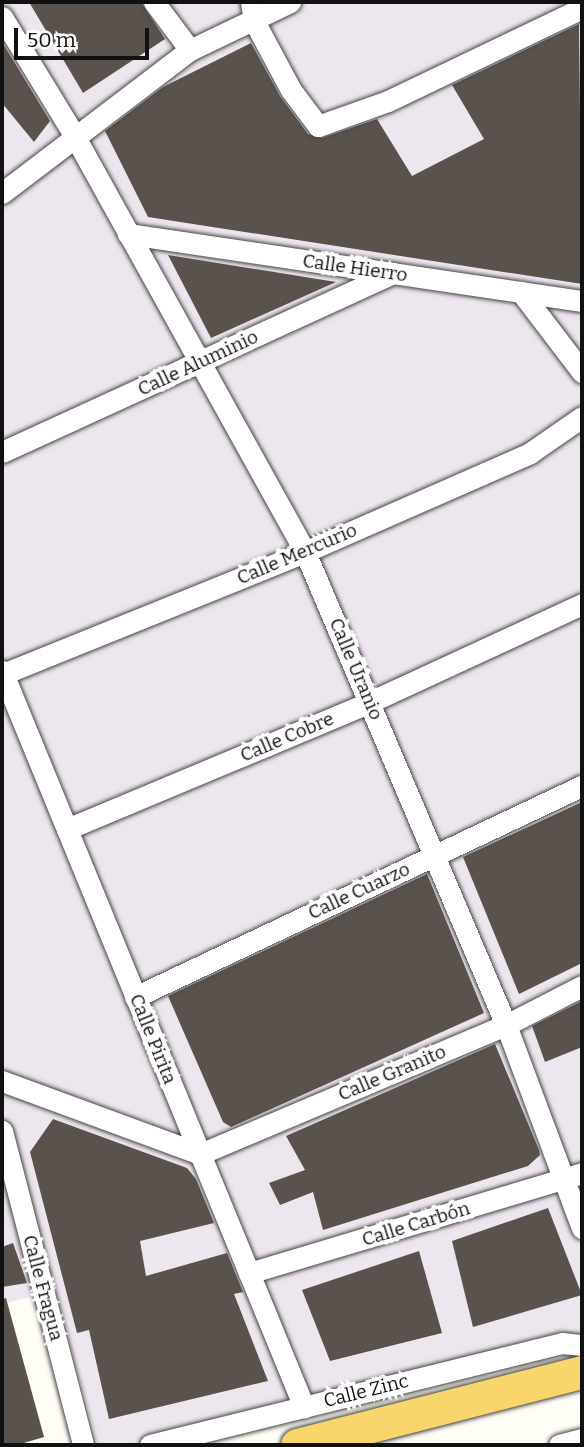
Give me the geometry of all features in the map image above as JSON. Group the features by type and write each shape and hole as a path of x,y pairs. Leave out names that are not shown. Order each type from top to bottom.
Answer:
{"main road":[{"path":"297,1445 582,1370"},
{"path":"372,1445 582,1370"}],"street":[{"path":"154,2 190,50"},
{"path":"2,193 74,135 190,50 252,12 263,2"},
{"path":"252,12 290,2"},
{"path":"252,12 291,90 318,126 388,101 582,8"},
{"name":"Calle Uranio","path":"2,17 74,135 305,552 506,1025 574,1176 582,1228"},
{"name":"Calle Hierro","path":"128,234 582,301"},
{"name":"Calle Aluminio","path":"2,452 393,273"},
{"path":"522,292 582,372"},
{"name":"Calle Mercurio","path":"2,672 305,552 530,453 582,417"},
{"name":"Calle Cobre","path":"67,829 370,702 582,604"},
{"name":"Calle Pirita","path":"2,672 304,1407"},
{"name":"Calle Cuarzo","path":"135,997 582,786"},
{"name":"Calle Granito","path":"200,1154 506,1025 582,986"},
{"path":"2,1081 200,1154"},
{"name":"Calle Fragua","path":"2,1131 83,1445"},
{"name":"Calle Carbón","path":"249,1273 574,1176"},
{"name":"Calle Zinc","path":"150,1445 562,1343 582,1370"},
{"path":"559,1445 582,1439"}],"shaded area":[{"path":"2,2 582,2 582,1348 194,1445 98,1445 56,1291 2,1304"}],"building":[{"path":"29,2 141,2 165,39 83,93"},
{"path":"579,24 582,284 148,217 105,131 163,87 251,43 280,96 308,134 322,138 377,119 412,176 484,139 452,85"},
{"path":"2,42 50,121 34,142 2,103"},
{"path":"168,255 336,282 211,338"},
{"path":"582,802 582,963 519,994 463,857"},
{"path":"427,874 484,1013 231,1127 223,1122 168,996"},
{"path":"582,1001 582,1047 545,1062 532,1026"},
{"path":"495,1044 539,1150 540,1155 528,1166 323,1230 313,1192 280,1205 269,1183 305,1170 286,1136"},
{"path":"53,1119 187,1168 196,1179 214,1223 140,1241 146,1276 227,1253 243,1292 234,1294 268,1381 109,1419 89,1330 77,1333 30,1152"},
{"path":"548,1208 582,1295 473,1327 452,1241"},
{"path":"13,1243 27,1283 2,1287 2,1247"},
{"path":"419,1251 442,1333 330,1361 302,1290"},
{"path":"6,1298 44,1437 17,1445 2,1445 2,1299"}]}
